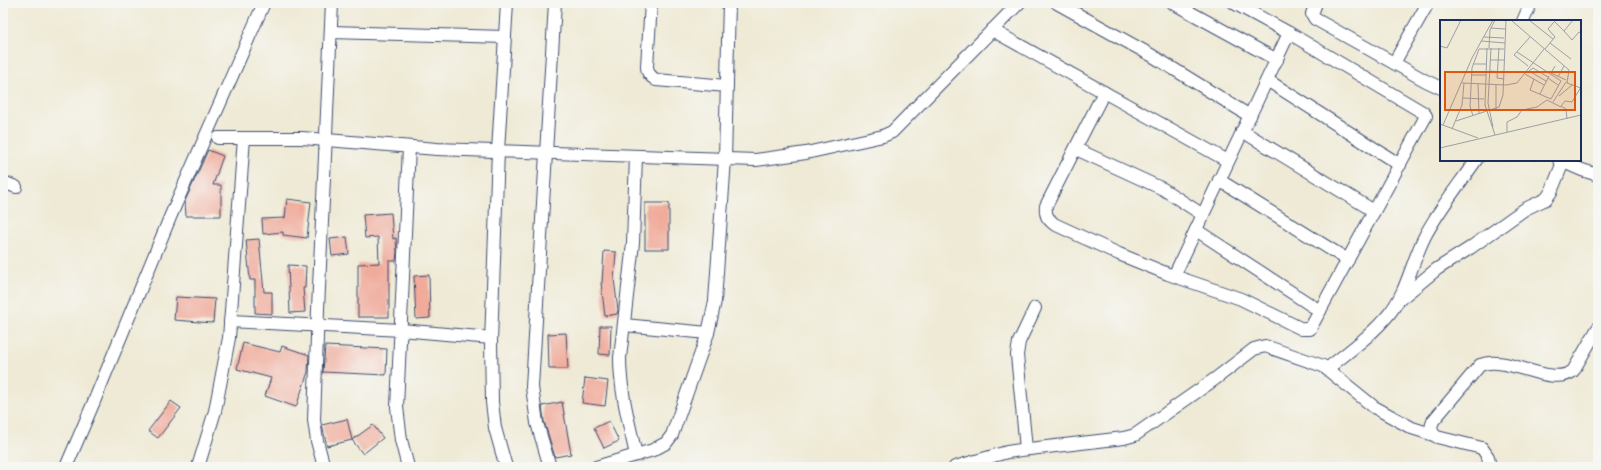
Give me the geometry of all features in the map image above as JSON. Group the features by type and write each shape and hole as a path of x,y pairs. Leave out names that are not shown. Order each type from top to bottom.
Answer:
{"street":[{"path":"66,467 170,215 264,3"},
{"path":"324,467 317,441 314,420 332,3"},
{"path":"506,467 495,428 492,402 491,338 498,151 507,3"},
{"path":"550,467 537,423 532,387 555,3"},
{"path":"651,3 647,66 648,73 651,77 656,80 727,86"},
{"path":"596,467 660,447 666,443 672,435 708,333 715,301 724,159 729,3"},
{"path":"218,138 302,138 409,147 498,151 756,160 772,159 806,153 888,134 896,129 1019,3"},
{"path":"1058,3 1144,51 1250,116"},
{"path":"1173,3 1277,60"},
{"path":"1104,92 1046,206 1048,219 1054,224 1119,254 1174,276 1241,299 1304,330 1308,330 1320,311 1425,119 1425,114 1234,3"},
{"path":"1316,3 1312,14 1315,19 1440,87"},
{"path":"1394,63 1428,3"},
{"path":"1523,20 1531,3"},
{"path":"992,30 1228,161"},
{"path":"331,32 505,37"},
{"path":"1174,276 1289,34"},
{"path":"1267,80 1400,165"},
{"path":"1242,131 1374,211"},
{"path":"198,467 215,411 229,338 244,138"},
{"path":"408,467 401,440 397,407 409,147"},
{"path":"1076,148 1163,189 1203,215"},
{"path":"636,156 633,243 620,358 620,377 636,455"},
{"path":"1327,369 1373,331 1389,314 1398,301 1425,236 1475,161"},
{"path":"1398,301 1437,269 1470,248 1525,209 1546,199 1551,192 1561,161 1598,175"},
{"path":"1219,180 1348,260"},
{"path":"3,182 16,187"},
{"path":"1196,230 1320,311"},
{"path":"1026,449 1017,355 1019,342 1035,308"},
{"path":"230,321 400,330 491,338"},
{"path":"624,325 708,333"},
{"path":"1434,435 1431,426 1433,421 1480,365 1493,362 1557,377 1563,376 1573,371 1598,328"},
{"path":"955,467 1007,452 1124,438 1136,435 1215,380 1254,349 1259,347 1271,347 1318,363 1360,397 1412,428 1434,435 1437,438 1482,448 1488,457 1490,467"}],"building":[{"path":"208,150 223,156 213,185 221,185 221,216 186,216 185,201"},
{"path":"287,199 311,202 307,238 283,235 283,232 263,234 262,219 285,218"},
{"path":"645,203 669,203 669,249 645,249"},
{"path":"391,213 393,239 396,238 397,252 396,261 389,261 389,317 358,317 358,264 379,263 378,237 365,238 363,215"},
{"path":"347,237 349,254 332,256 330,239"},
{"path":"259,239 264,292 272,292 272,314 255,313 255,280 250,280 246,240"},
{"path":"604,251 616,252 614,279 618,310 617,314 605,316 601,283"},
{"path":"288,265 306,266 305,288 303,288 305,312 290,313"},
{"path":"429,275 430,318 416,319 414,276"},
{"path":"176,297 215,299 213,323 174,320"},
{"path":"600,326 611,326 610,355 599,354"},
{"path":"566,333 568,369 549,369 548,334"},
{"path":"243,343 280,352 282,346 309,355 308,372 296,407 265,396 271,378 237,369"},
{"path":"325,346 387,349 386,375 323,372"},
{"path":"585,378 608,381 605,406 582,403"},
{"path":"171,401 181,408 158,438 148,431"},
{"path":"562,402 571,454 555,457 544,421 542,406"},
{"path":"347,419 352,440 327,446 322,425"},
{"path":"609,421 619,441 604,448 594,428"},
{"path":"373,425 383,438 363,454 352,440"}]}
